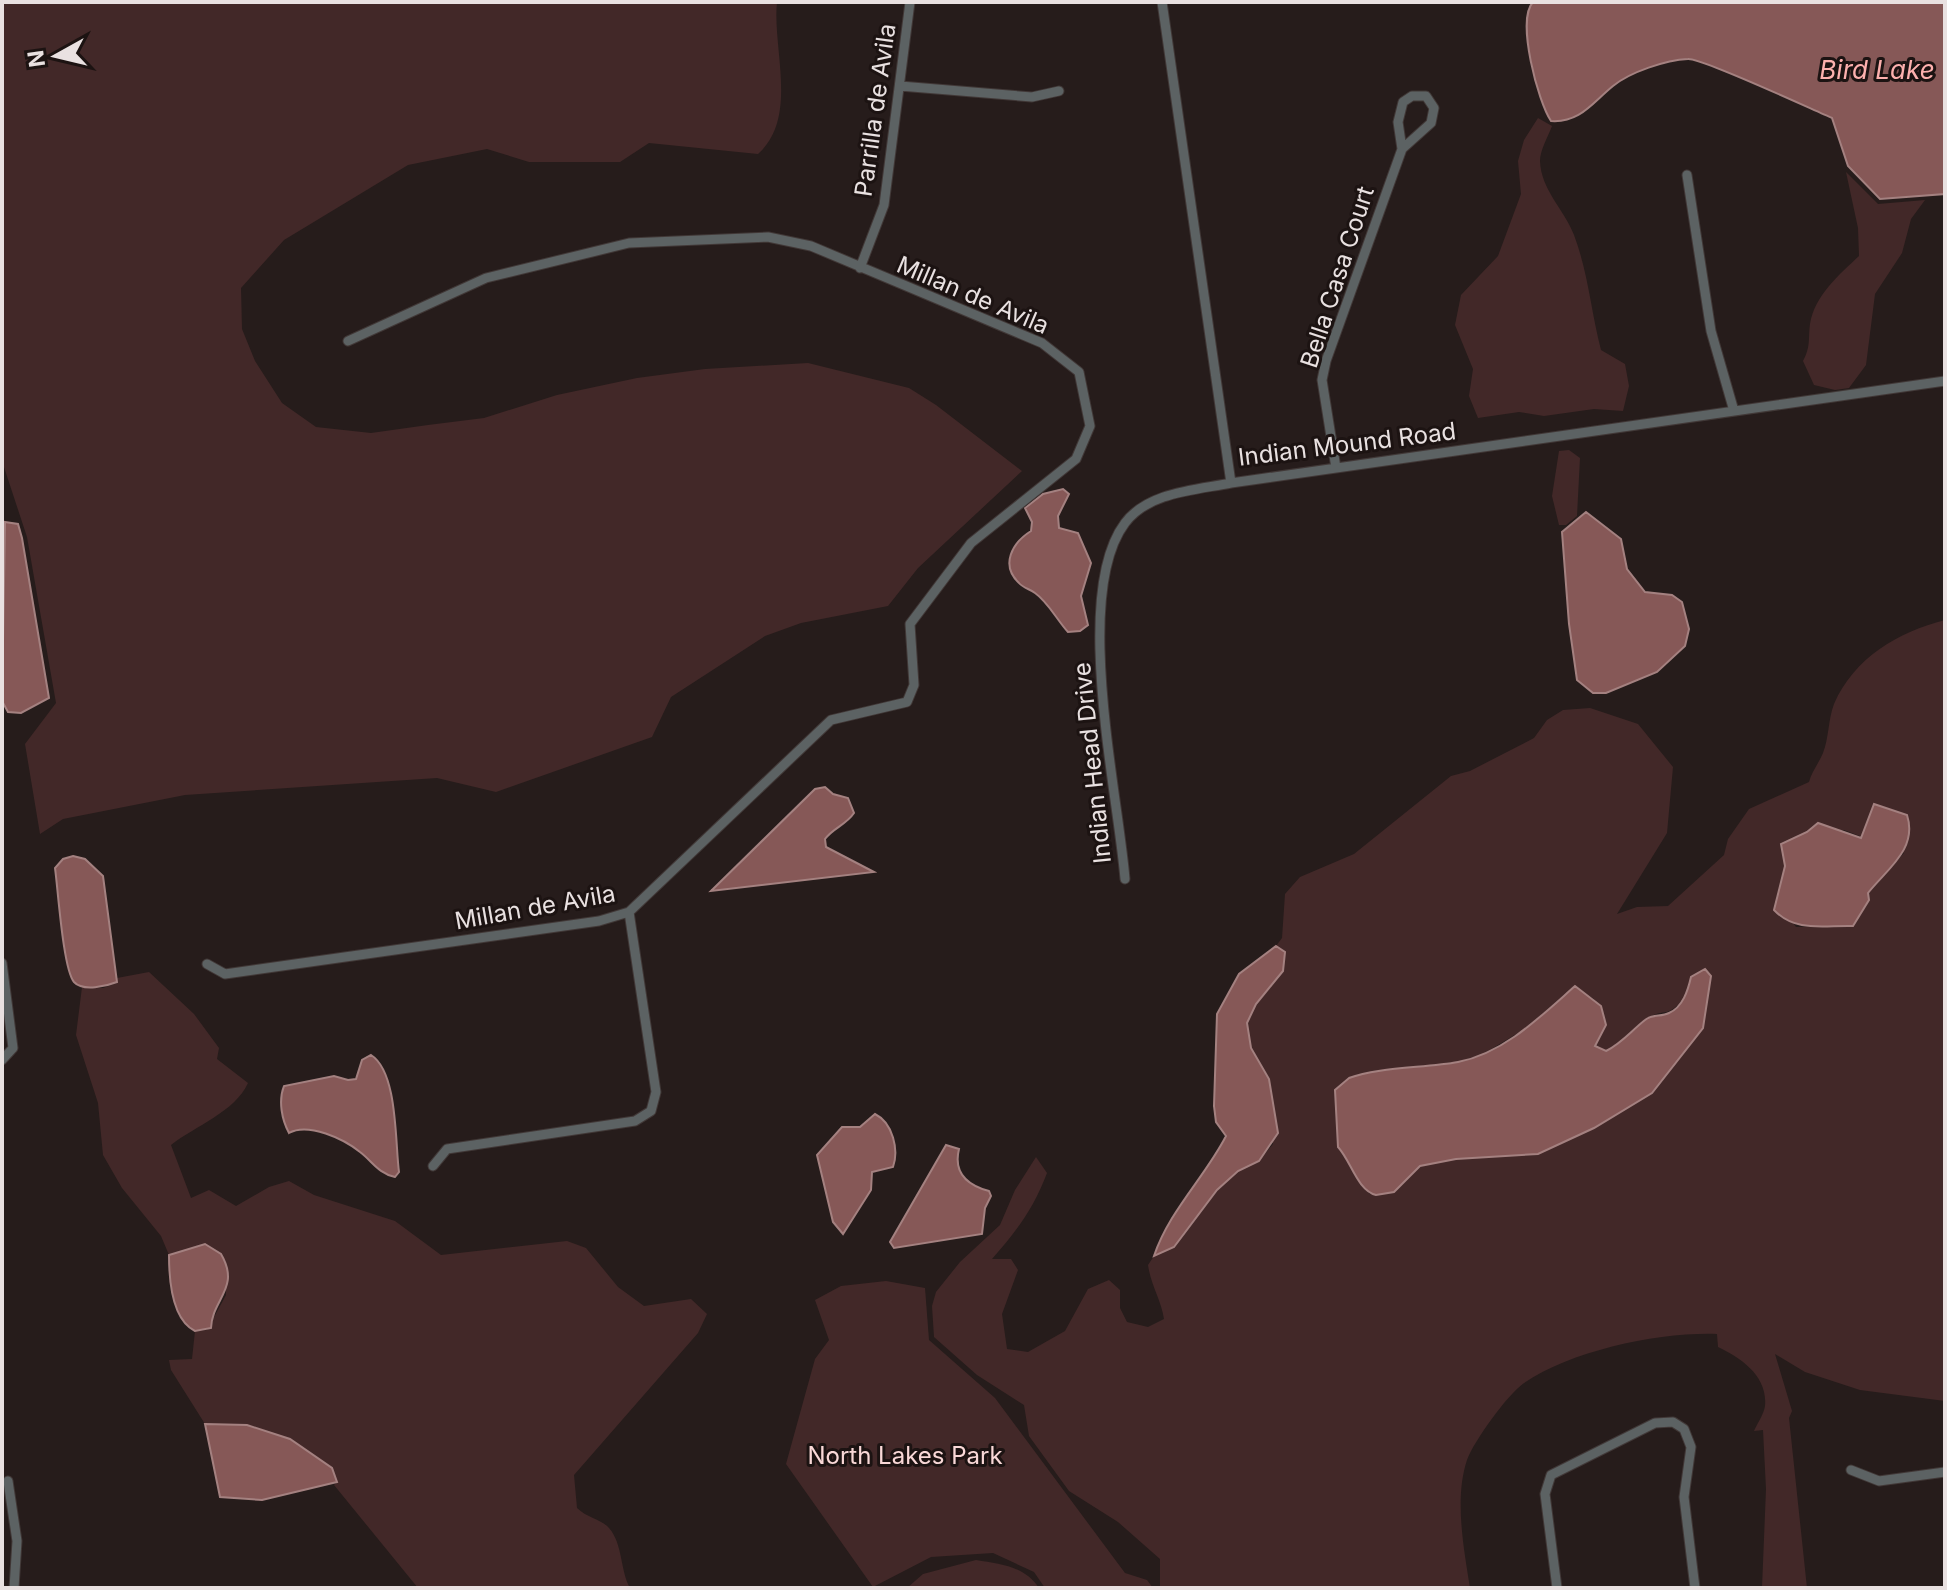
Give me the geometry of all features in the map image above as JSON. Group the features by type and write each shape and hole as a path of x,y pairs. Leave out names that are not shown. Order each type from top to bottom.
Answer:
{"street":[{"name":"Parrilla de Avila","path":"860,268 884,205 910,2"},
{"name":"Indian Mound Road","path":"1162,2 1231,483 1945,381"},
{"path":"900,86 1032,97 1059,91"},
{"name":"Bella Casa Court","path":"1336,468 1322,380 1326,361 1402,149 1398,122 1403,102 1412,96 1426,96 1434,108 1431,123 1402,149"},
{"path":"1687,175 1711,331 1734,411"},
{"name":"Millan de Avila","path":"207,964 225,974 599,921 629,912 831,720 907,702 914,685 910,624 971,543 1076,459 1090,426 1079,372 1042,343 811,246 768,237 629,243 486,278 348,341"},
{"name":"Indian Head Drive","path":"1125,879 1098,670 1101,609 1111,548 1126,522 1149,503 1231,483"},
{"path":"433,1166 447,1149 635,1121 651,1111 656,1092 629,912"},
{"path":"2,963 13,1048 2,1060"},
{"path":"1557,1588 1545,1494 1551,1475 1655,1423 1673,1422 1684,1429 1691,1447 1684,1497 1695,1588"},
{"path":"1851,1470 1879,1481 1945,1472"},
{"path":"8,1481 17,1541 14,1588"}],"green space":[{"path":"2,2 777,2 781,102 778,122 758,154 649,143 620,162 529,162 487,149 408,165 284,240 241,288 242,329 255,361 282,403 316,427 371,433 484,418 557,395 637,378 705,369 808,363 909,388 1022,471 918,568 888,606 801,623 765,636 671,697 652,737 496,792 437,778 185,795 63,819 40,834 25,744 56,703 27,537 2,461"},
{"path":"1538,118 1552,126 1541,152 1541,171 1579,249 1601,350 1625,364 1629,386 1623,411 1594,409 1544,416 1519,412 1478,418 1469,396 1473,369 1455,325 1461,295 1498,256 1521,194 1518,161 1524,140"},
{"path":"1846,172 1878,204 1925,200 1911,219 1902,253 1875,294 1866,365 1849,388 1835,390 1814,385 1803,361 1817,304 1829,286 1859,256 1858,228"},
{"path":"1569,450 1580,458 1577,516 1566,525 1559,525 1552,496 1559,451"},
{"path":"1945,620 1945,1401 1860,1390 1805,1372 1775,1354 1792,1411 1789,1418 1807,1588 1762,1588 1766,1489 1763,1430 1754,1431 1764,1409 1765,1395 1751,1369 1718,1347 1717,1334 1694,1334 1618,1345 1567,1361 1524,1383 1500,1408 1476,1442 1463,1475 1461,1524 1470,1588 1160,1588 1160,1559 1118,1522 1069,1491 1029,1436 1024,1405 977,1375 934,1337 932,1306 936,1292 960,1262 1000,1225 1015,1190 1036,1157 1047,1173 1042,1186 1024,1219 992,1259 1011,1259 1018,1270 1002,1314 1007,1349 1028,1352 1065,1331 1088,1289 1109,1280 1120,1290 1120,1308 1127,1322 1148,1327 1164,1319 1148,1265 1154,1256 1174,1247 1218,1190 1238,1171 1259,1161 1273,1144 1269,1079 1251,1048 1247,1023 1256,1004 1283,971 1285,952 1276,946 1282,938 1285,894 1300,877 1354,854 1451,776 1470,771 1534,738 1547,720 1563,710 1590,708 1638,724 1673,767 1667,833 1617,914 1637,907 1668,906 1724,855 1728,839 1749,809 1809,782 1825,747 1834,704 1853,673 1879,649","holes":["1844,830 1904,853 1867,893 1869,901 1853,926 1796,927 1776,899 1785,866 1782,844 1807,832","1575,987 1594,999 1595,1047 1606,1051 1646,1019 1670,1011 1688,993 1707,1004 1703,1028 1652,1093 1594,1128 1538,1154 1456,1159 1420,1166 1394,1192 1370,1194 1338,1147 1335,1090 1356,1075 1461,1061 1483,1054 1523,1030"]},
{"path":"149,972 194,1014 219,1048 217,1059 248,1083 234,1102 171,1145 191,1198 209,1190 236,1206 269,1187 289,1181 314,1195 395,1221 441,1255 567,1241 586,1248 618,1287 644,1306 691,1299 707,1314 698,1333 574,1475 577,1508 606,1525 614,1534 630,1588 418,1588 334,1485 337,1482 308,1453 279,1435 263,1430 205,1424 171,1370 169,1360 192,1359 195,1331 207,1330 226,1295 225,1260 204,1244 169,1255 161,1236 122,1188 103,1155 98,1103 76,1035 82,987 103,988 117,983 117,978"},
{"name":"North Lakes Park","path":"886,1281 925,1288 929,1340 995,1398 1125,1573 1147,1580 1153,1588 1045,1588 1034,1572 993,1553 931,1557 873,1587 786,1464 815,1359 829,1340 815,1300 841,1286"},
{"path":"976,1560 1019,1571 1039,1588 907,1588 923,1574"}],"water":[{"name":"Bird Lake","path":"1533,2 1945,2 1945,194 1880,199 1848,166 1832,118 1734,75 1688,59 1638,72 1613,86 1578,115 1551,121 1540,97 1528,43 1528,12"},
{"path":"1063,489 1069,494 1058,516 1059,528 1078,533 1091,563 1081,596 1088,625 1080,631 1068,632 1040,597 1013,576 1009,562 1018,542 1031,531 1032,522 1025,508 1043,494"},
{"path":"1586,512 1621,539 1627,569 1645,592 1672,595 1682,602 1689,629 1685,646 1657,672 1606,693 1593,693 1577,680 1569,624 1562,532"},
{"path":"5,522 18,524 22,538 49,698 21,713 8,712 2,701"},
{"path":"825,787 833,794 848,798 854,813 825,839 826,847 874,872 711,891 815,789"},
{"path":"1874,804 1907,815 1908,838 1899,858 1868,893 1869,900 1853,926 1801,925 1774,910 1785,866 1781,844 1818,823 1861,838"},
{"path":"73,856 85,859 103,876 117,982 83,987 74,982 70,974 55,868 63,859"},
{"path":"1276,946 1285,952 1283,971 1256,1004 1247,1023 1251,1048 1269,1079 1278,1133 1259,1161 1238,1171 1217,1190 1174,1247 1154,1256 1178,1209 1226,1136 1216,1122 1214,1106 1217,1014 1239,974"},
{"path":"1705,969 1711,976 1703,1028 1652,1093 1594,1128 1538,1154 1456,1159 1420,1166 1394,1192 1376,1195 1359,1181 1338,1147 1335,1090 1349,1078 1373,1072 1458,1062 1491,1051 1521,1032 1575,986 1601,1006 1606,1025 1595,1046 1606,1051 1648,1018 1666,1014 1678,1007 1691,977"},
{"path":"371,1055 380,1064 391,1092 399,1172 395,1177 380,1170 360,1152 336,1137 306,1130 289,1133 283,1116 281,1098 284,1086 334,1076 356,1079 362,1060"},
{"path":"875,1114 890,1130 895,1160 893,1167 872,1172 871,1190 843,1234 833,1222 817,1155 842,1127 860,1127"},
{"path":"946,1145 959,1149 958,1165 964,1177 989,1191 991,1196 985,1208 982,1234 894,1248 890,1242"},
{"path":"205,1244 221,1254 228,1276 227,1285 211,1328 195,1331 176,1308 169,1255"},
{"path":"205,1424 247,1425 290,1439 332,1468 337,1482 262,1500 220,1497"}]}
